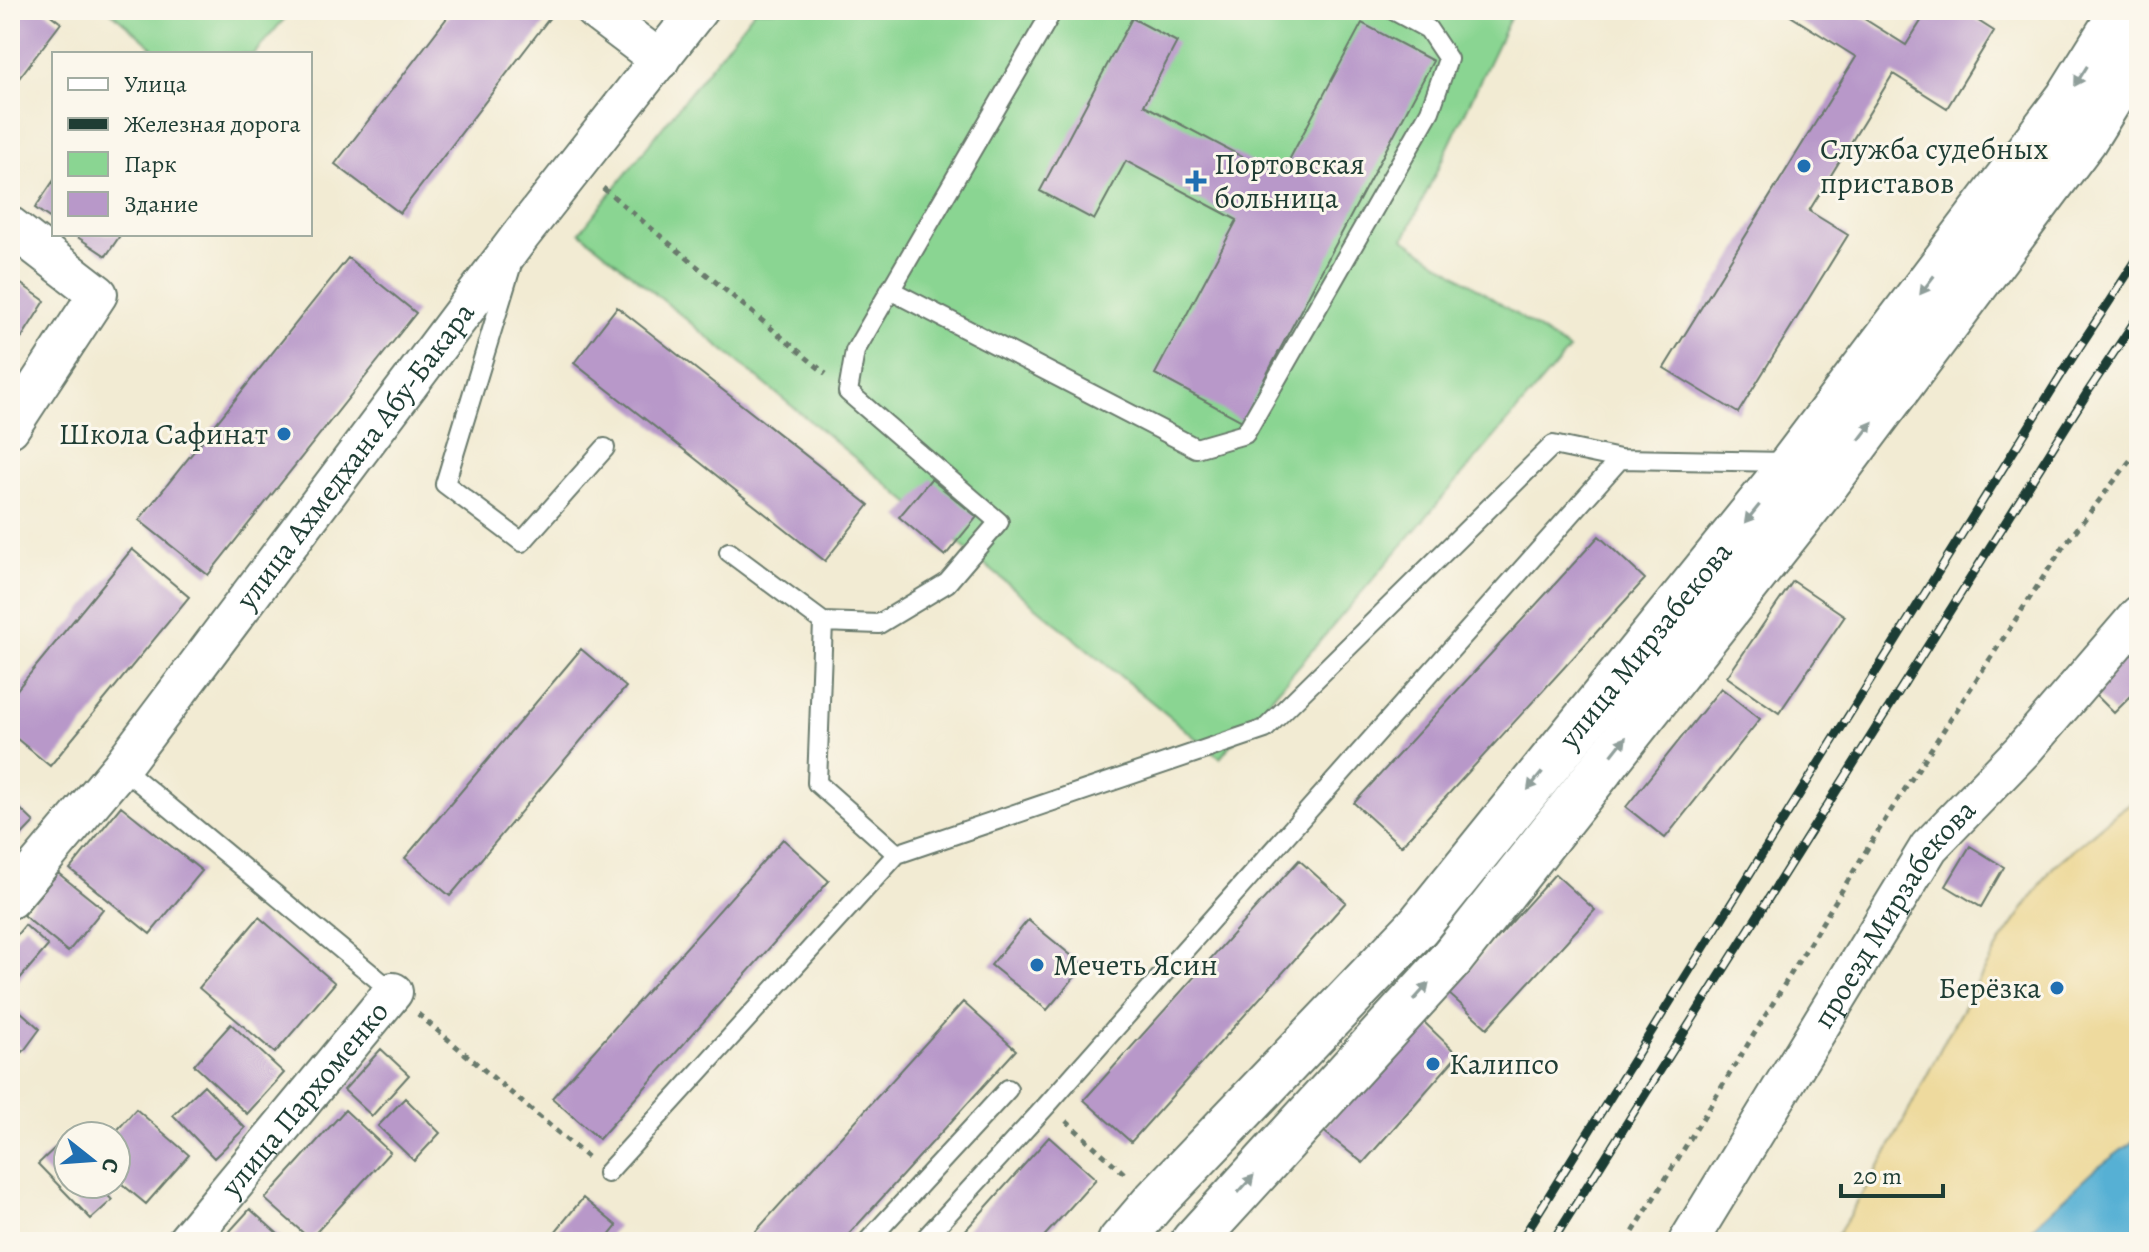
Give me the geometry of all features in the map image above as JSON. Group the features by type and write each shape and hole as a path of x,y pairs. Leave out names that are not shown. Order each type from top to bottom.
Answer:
{"main road":[{"name":"улица Мирзабекова","path":"1193,1242 1451,959 1809,475 2068,98 2123,10"},
{"name":"улица Мирзабекова","path":"1120,1242 1155,1201 1418,926 1809,475 2085,139 2139,52"}],"street":[{"path":"594,10 660,60"},
{"name":"улица Ахмедхана Абу-Бакара","path":"10,899 121,767 521,235 698,10"},
{"path":"10,226 98,294 10,428"},
{"name":"проезд Мирзабекова","path":"1688,1242 1929,847 2022,751 2139,615"},
{"name":"улица Пархоменко","path":"186,1242 393,992"}],"lane":[{"path":"729,552 823,622 879,624 947,583 999,522 848,392 855,351 1053,10"},
{"path":"890,290 1196,448 1245,434 1430,111 1448,59 1428,29 1393,10"},
{"path":"521,235 445,484 522,542 605,448"},
{"path":"607,1173 897,854 1265,729 1553,445 1620,459 1809,475"},
{"path":"922,1242 1620,459"},
{"path":"823,622 817,783 897,854"},
{"path":"121,767 393,992"},
{"path":"867,1242 1008,1089"}],"path":[{"path":"576,166 848,392"},
{"path":"1627,1242 1888,815 2063,547 2139,449"},
{"path":"393,992 607,1173"},
{"path":"1047,1105 1155,1201"}],"green space":[{"path":"109,10 292,10 256,52 158,52"},
{"path":"755,10 1514,10 1404,239 1569,350 1220,758 580,232"}],"sand":[{"name":"Берёзка","path":"2139,797 2139,1137 2091,1173 2017,1242 1833,1242 1886,1155 1947,1036 2002,940 2053,867"}],"water":[{"path":"2139,1137 2139,1242 2017,1242 2091,1173"}],"building":[{"path":"10,10 44,10 61,23 13,86 10,84"},
{"path":"453,10 554,12 400,213 335,164"},
{"path":"1781,10 1850,10 1906,45 1928,10 1961,10 1994,31 1947,108 1893,74 1809,211 1848,235 1738,413 1664,368 1856,57"},
{"path":"1132,18 1177,42 1144,105 1280,177 1362,23 1433,61 1242,421 1155,374 1237,220 1126,161 1094,220 1040,191"},
{"path":"52,183 52,220 35,208"},
{"path":"76,236 120,236 106,256"},
{"path":"348,258 416,313 208,575 139,520"},
{"path":"10,276 45,301 15,348 10,344"},
{"path":"617,307 869,505 825,561 574,363"},
{"path":"931,479 977,517 945,556 899,517"},
{"path":"1599,536 1645,579 1401,846 1354,803"},
{"path":"132,549 189,597 50,766 10,733 10,698"},
{"path":"1793,581 1845,616 1779,713 1727,677"},
{"path":"2139,631 2139,688 2114,713 2086,685"},
{"path":"581,649 626,687 450,896 405,858"},
{"path":"1721,688 1760,719 1665,838 1626,807"},
{"path":"10,799 34,822 10,847"},
{"path":"121,806 202,871 150,934 70,869"},
{"path":"783,839 829,881 599,1139 552,1098"},
{"path":"1970,846 2004,867 1981,907 1946,886"},
{"path":"1299,860 1346,902 1131,1142 1084,1100"},
{"path":"58,873 103,909 68,952 23,915"},
{"path":"1555,874 1595,910 1487,1028 1448,993"},
{"path":"259,917 335,983 275,1053 199,988"},
{"name":"Мечеть Ясин","path":"1028,920 1084,966 1047,1010 991,965"},
{"path":"25,925 48,946 17,982 10,976 10,943"},
{"path":"10,1002 40,1029 23,1052 10,1037"},
{"path":"963,1002 1016,1050 842,1242 746,1242"},
{"path":"1422,1020 1458,1055 1363,1163 1322,1130"},
{"path":"231,1024 284,1073 247,1114 194,1065"},
{"path":"381,1049 409,1075 372,1116 344,1090"},
{"path":"204,1085 245,1128 214,1158 173,1115"},
{"path":"405,1098 440,1133 414,1161 378,1126"},
{"path":"136,1109 189,1155 146,1204 132,1192 132,1120 126,1120"},
{"path":"345,1110 390,1152 310,1239 265,1199"},
{"path":"1049,1137 1096,1179 1039,1242 955,1242"},
{"path":"52,1151 52,1179 38,1164"},
{"path":"583,1198 617,1226 604,1242 556,1242 550,1238"},
{"path":"73,1200 112,1200 91,1219"},
{"path":"250,1209 287,1242 220,1242"}],"railway":[{"path":"1520,1242 2063,372 2139,256"},
{"path":"1552,1242 2139,315"}],"place":[{"name":"Служба судебных приставов","path":"1804,166"},
{"name":"Портовская больница","path":"1196,181"},
{"name":"Школа Сафинат","path":"284,434"},
{"name":"Мечеть Ясин","path":"1037,965"},
{"name":"Берёзка","path":"2057,988"},
{"name":"Калипсо","path":"1433,1064"}]}
